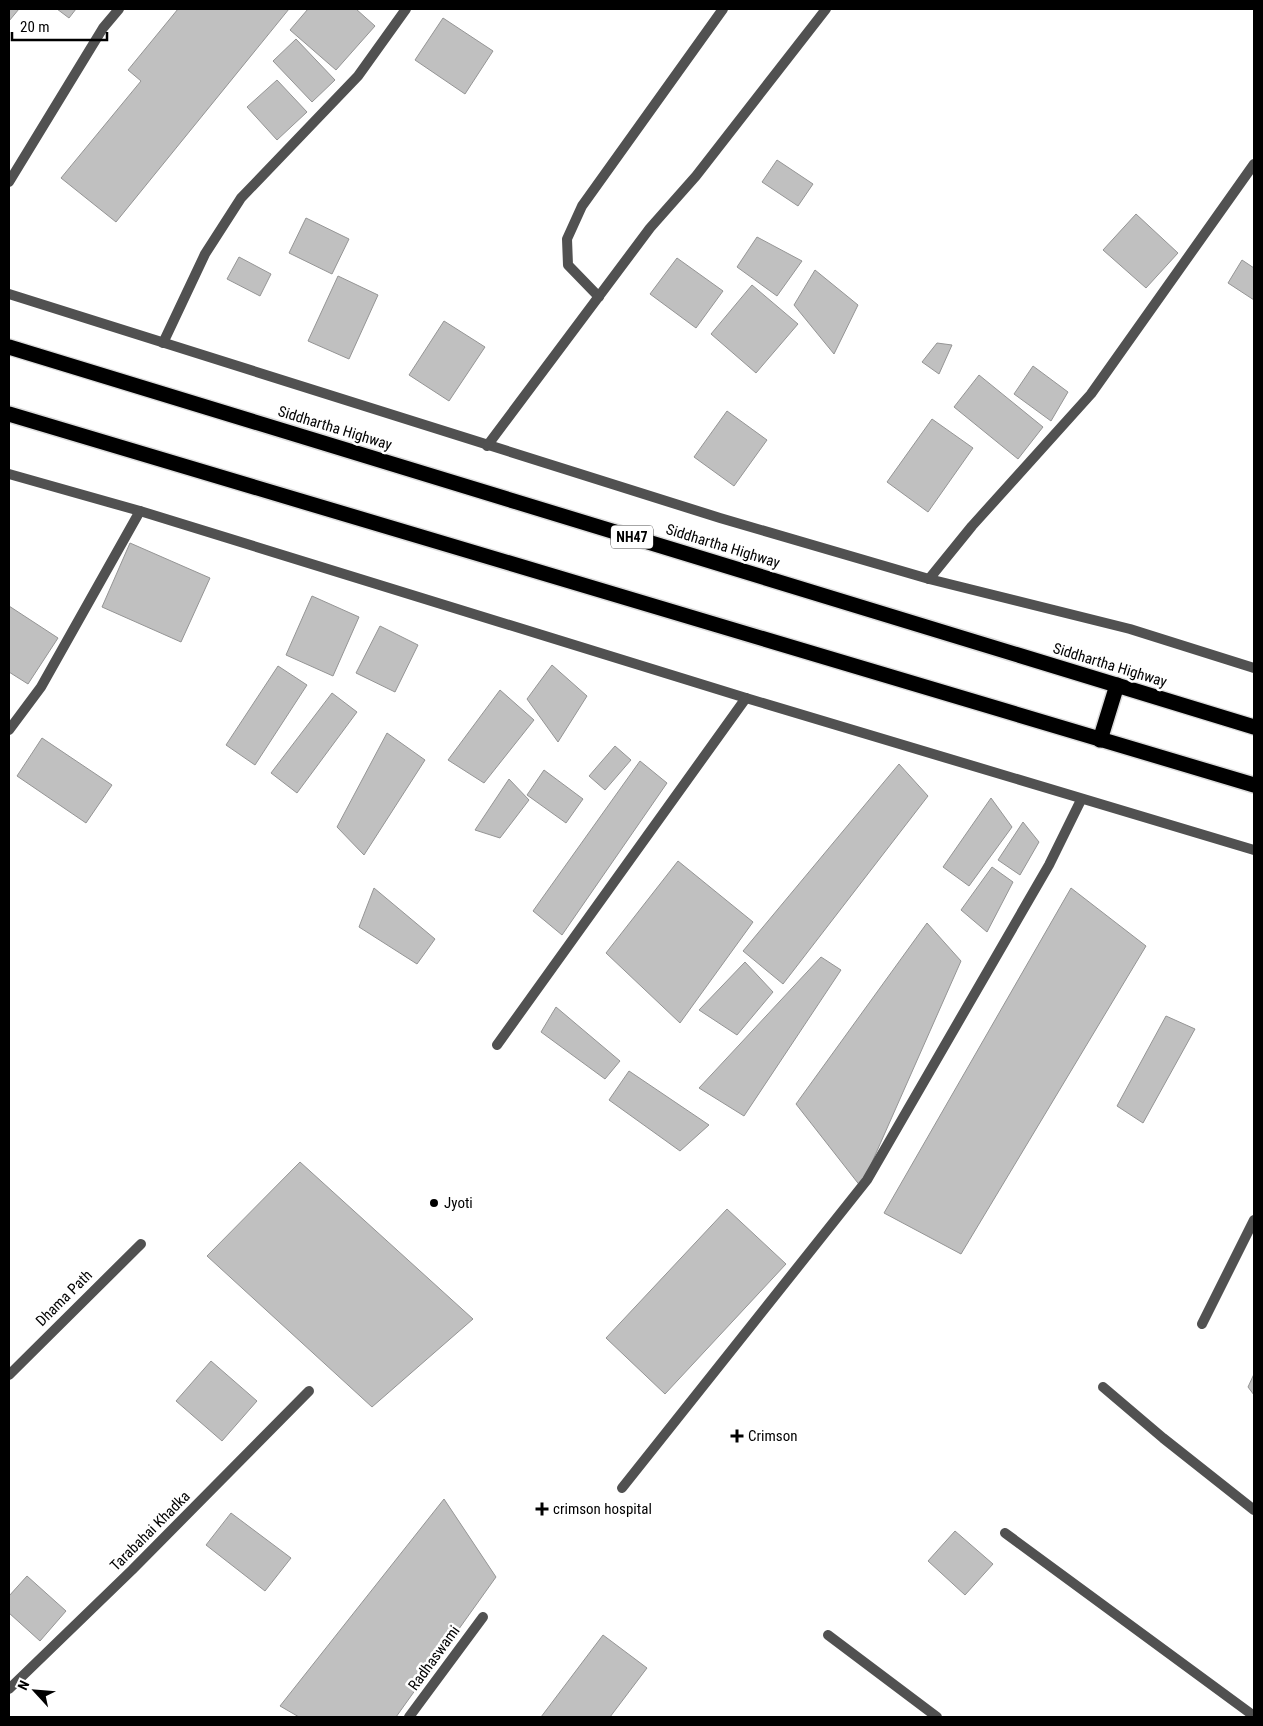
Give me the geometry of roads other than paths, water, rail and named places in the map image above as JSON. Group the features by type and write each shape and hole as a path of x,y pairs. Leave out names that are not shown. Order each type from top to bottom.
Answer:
{"highway":[{"name":"Siddhartha Highway","path":"9,347 1254,727"},
{"path":"9,414 1254,785"},
{"path":"1100,740 1117,685"}],"street":[{"path":"9,182 103,28 118,9"},
{"path":"163,343 205,254 241,198 358,76 406,9"},
{"path":"599,297 568,265 567,239 582,206 723,9"},
{"path":"487,446 650,228 696,176 826,9"},
{"path":"929,579 972,526 1091,394 1254,164"},
{"path":"9,294 720,518 929,579 1130,628 1254,668"},
{"path":"9,474 140,511 1081,800 1254,850"},
{"path":"9,730 41,687 140,511"},
{"path":"497,1045 746,698"},
{"path":"622,1488 867,1180 1049,865 1081,800"},
{"path":"1202,1324 1254,1220"},
{"name":"Dhama Path","path":"9,1375 141,1244"},
{"path":"1102,1387 1254,1510"},
{"name":"Tarabahai Khadka","path":"9,1689 132,1570 309,1391"},
{"path":"1005,1534 1254,1716"},
{"name":"Radhaswami","path":"409,1717 483,1617"},
{"path":"828,1635 937,1717"}],"place":[{"name":"Jyoti","path":"434,1203"},
{"name":"Crimson","path":"737,1436"},
{"name":"crimson hospital","path":"542,1509"}]}
